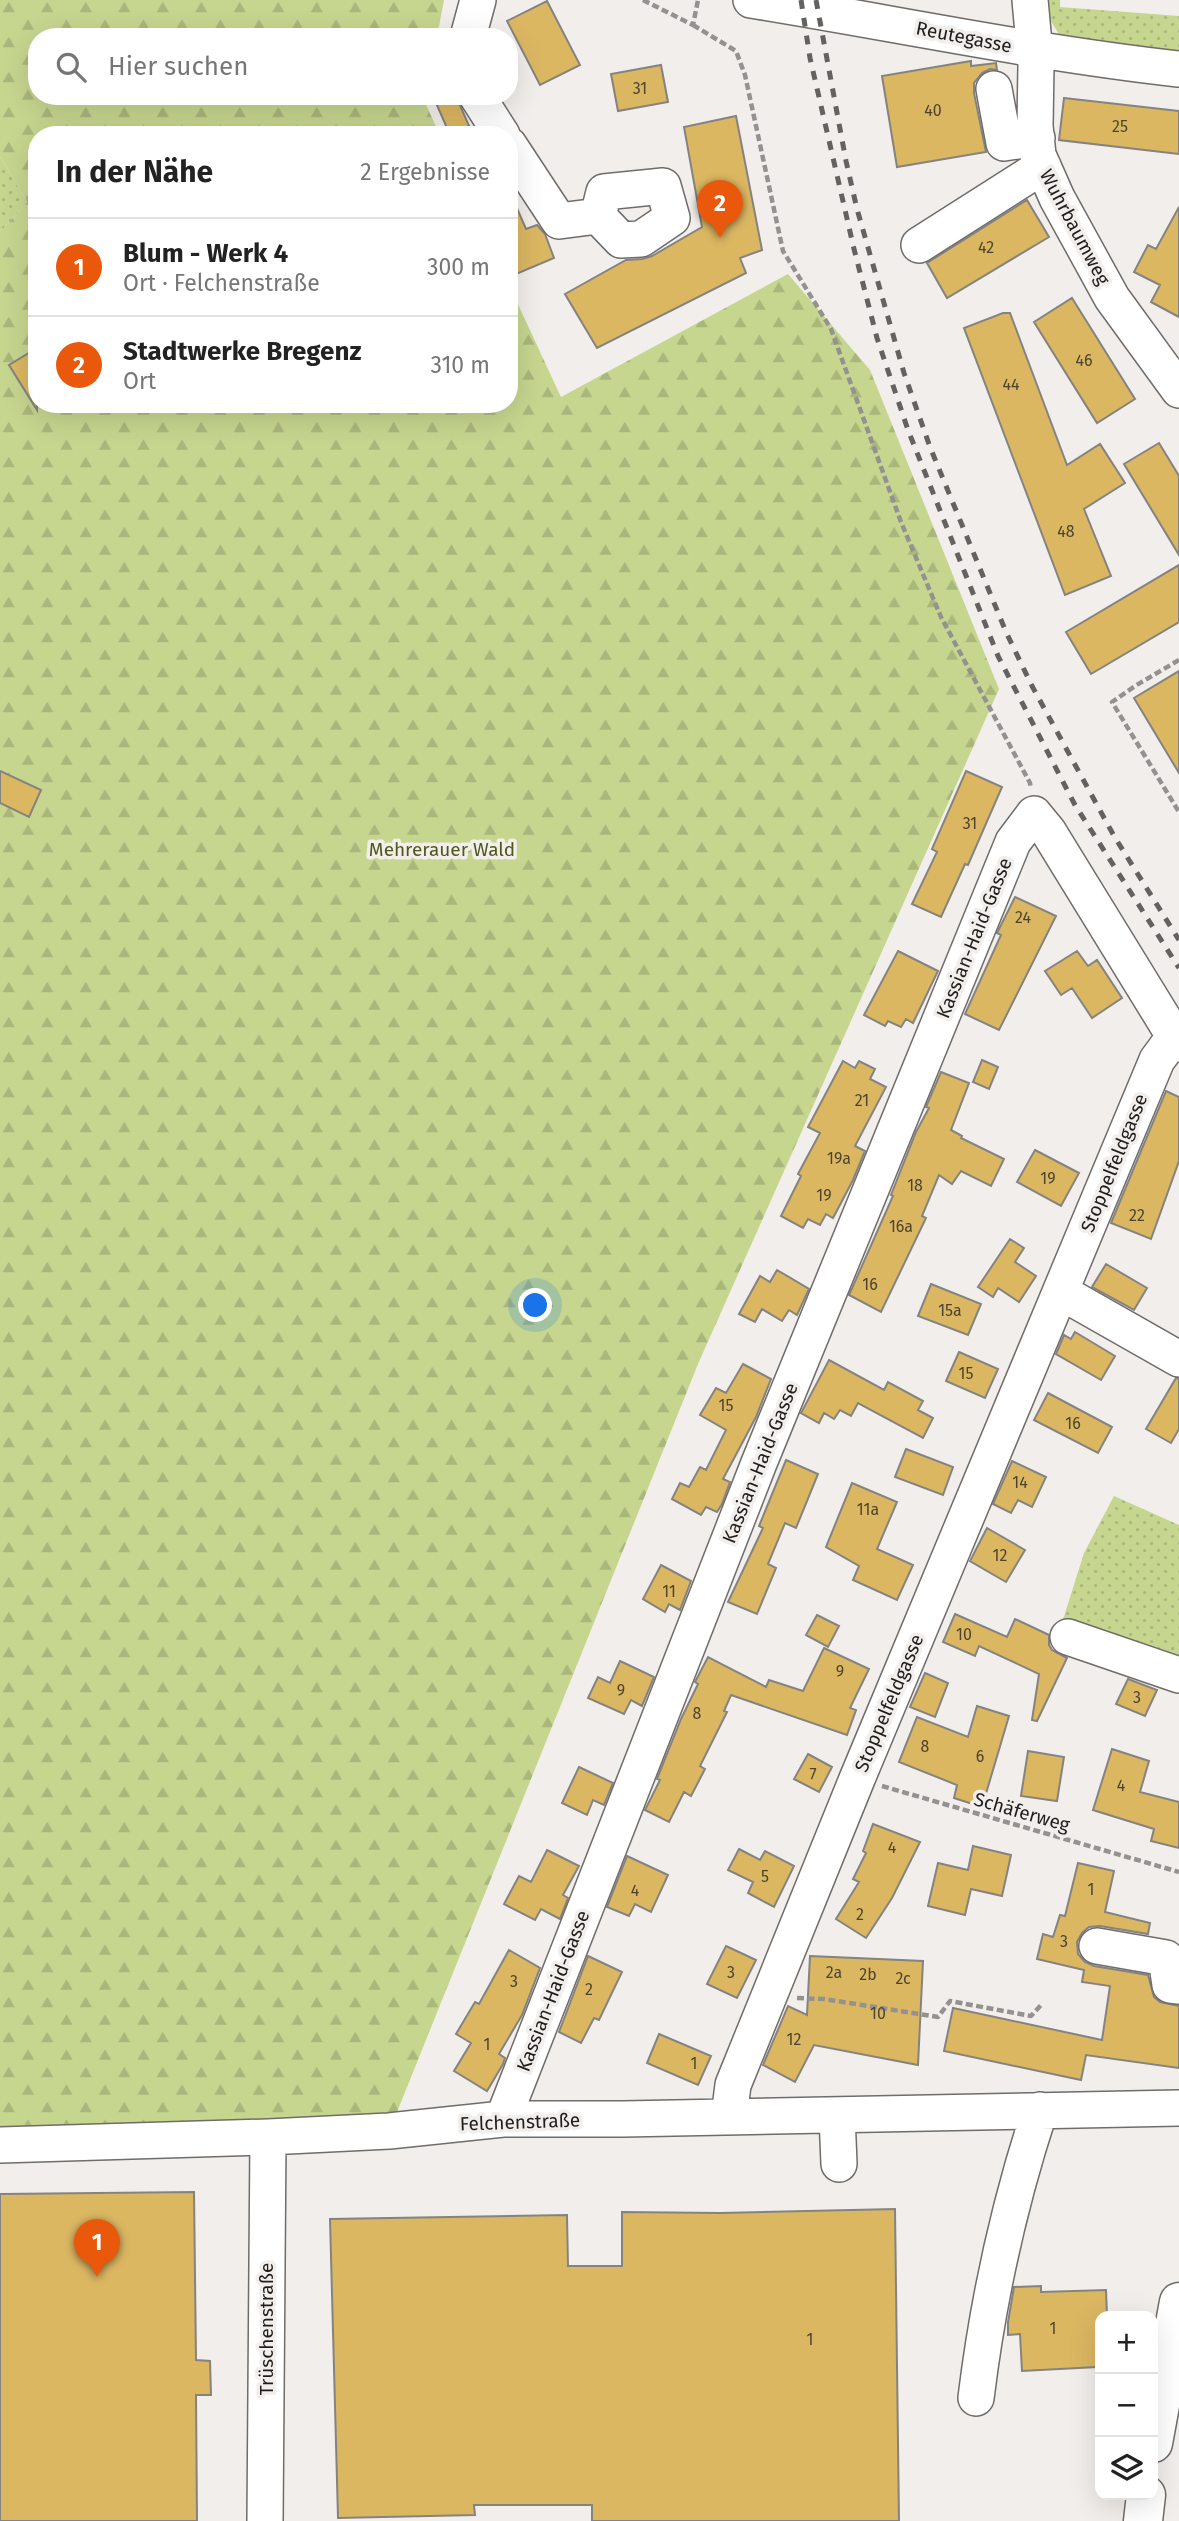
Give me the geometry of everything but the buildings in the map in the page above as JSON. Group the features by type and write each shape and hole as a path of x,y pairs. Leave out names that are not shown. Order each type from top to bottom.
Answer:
{"main road":[{"path":"1154,2437 1179,2302"},
{"path":"1143,2521 1145,2500"}],"street":[{"path":"470,28 478,0"},
{"name":"Reutegasse","path":"751,0 1034,51 1179,69"},
{"name":"Wuhrbaumweg","path":"1030,0 1040,152 1057,198 1112,298 1179,390"},
{"path":"994,89 1004,143 1040,152"},
{"path":"483,105 496,126"},
{"path":"919,245 1040,152"},
{"path":"518,159 559,221 598,216"},
{"name":"Stoppelfeldgasse","path":"729,2117 733,2085 858,1779 1157,1060 1176,1040 1048,831 1034,814"},
{"name":"Kassian-Haid-Gasse","path":"503,2119 764,1450 1013,842 1034,814"},
{"path":"1061,1292 1179,1359"},
{"path":"1068,1637 1179,1675"},
{"path":"1097,1946 1166,1958 1170,1985 1179,1986"},
{"name":"Felchenstraße","path":"0,2145 268,2137 389,2130 503,2119 1179,2108"},
{"path":"976,2398 983,2344 1007,2223 1040,2110"},
{"path":"837,2115 839,2164"},
{"name":"Trüschenstraße","path":"265,2521 268,2137"}],"path":[{"path":"643,0 694,25 736,51 745,75 783,251 831,329 906,534 941,617 1030,783 1034,814"},
{"path":"694,25 698,0"},
{"path":"1179,660 1112,702 1179,812"},
{"name":"Schäferweg","path":"858,1779 1179,1872"},
{"path":"769,1996 824,1999 938,2017 950,2001 1031,2016 1041,2005"}],"green space":[{"name":"Mehrerauer Wald","path":"0,0 444,0 439,28 28,28 28,105 426,105 436,126 28,126 28,413 518,413 518,304 561,397 788,274 870,370 999,689 698,1364 395,2117 0,2128 0,232 27,202 0,156"},
{"path":"1047,0 1060,0 1060,7 1179,16 1179,51 1062,39 1047,15"},
{"path":"0,156 27,202 0,232"},
{"path":"1114,1496 1179,1525 1179,1669 1061,1626 1084,1553"}],"railway":[{"path":"801,0 810,58 854,249 877,338 908,430 998,656 1075,805 1179,968"},
{"path":"816,0 857,209 904,373 930,447 1006,632 1032,686 1114,836 1179,940"}],"place":[{"name":"Stadtwerke Bregenz","path":"720,238"},
{"name":"Blum - Werk 4","path":"97,2277"}]}
